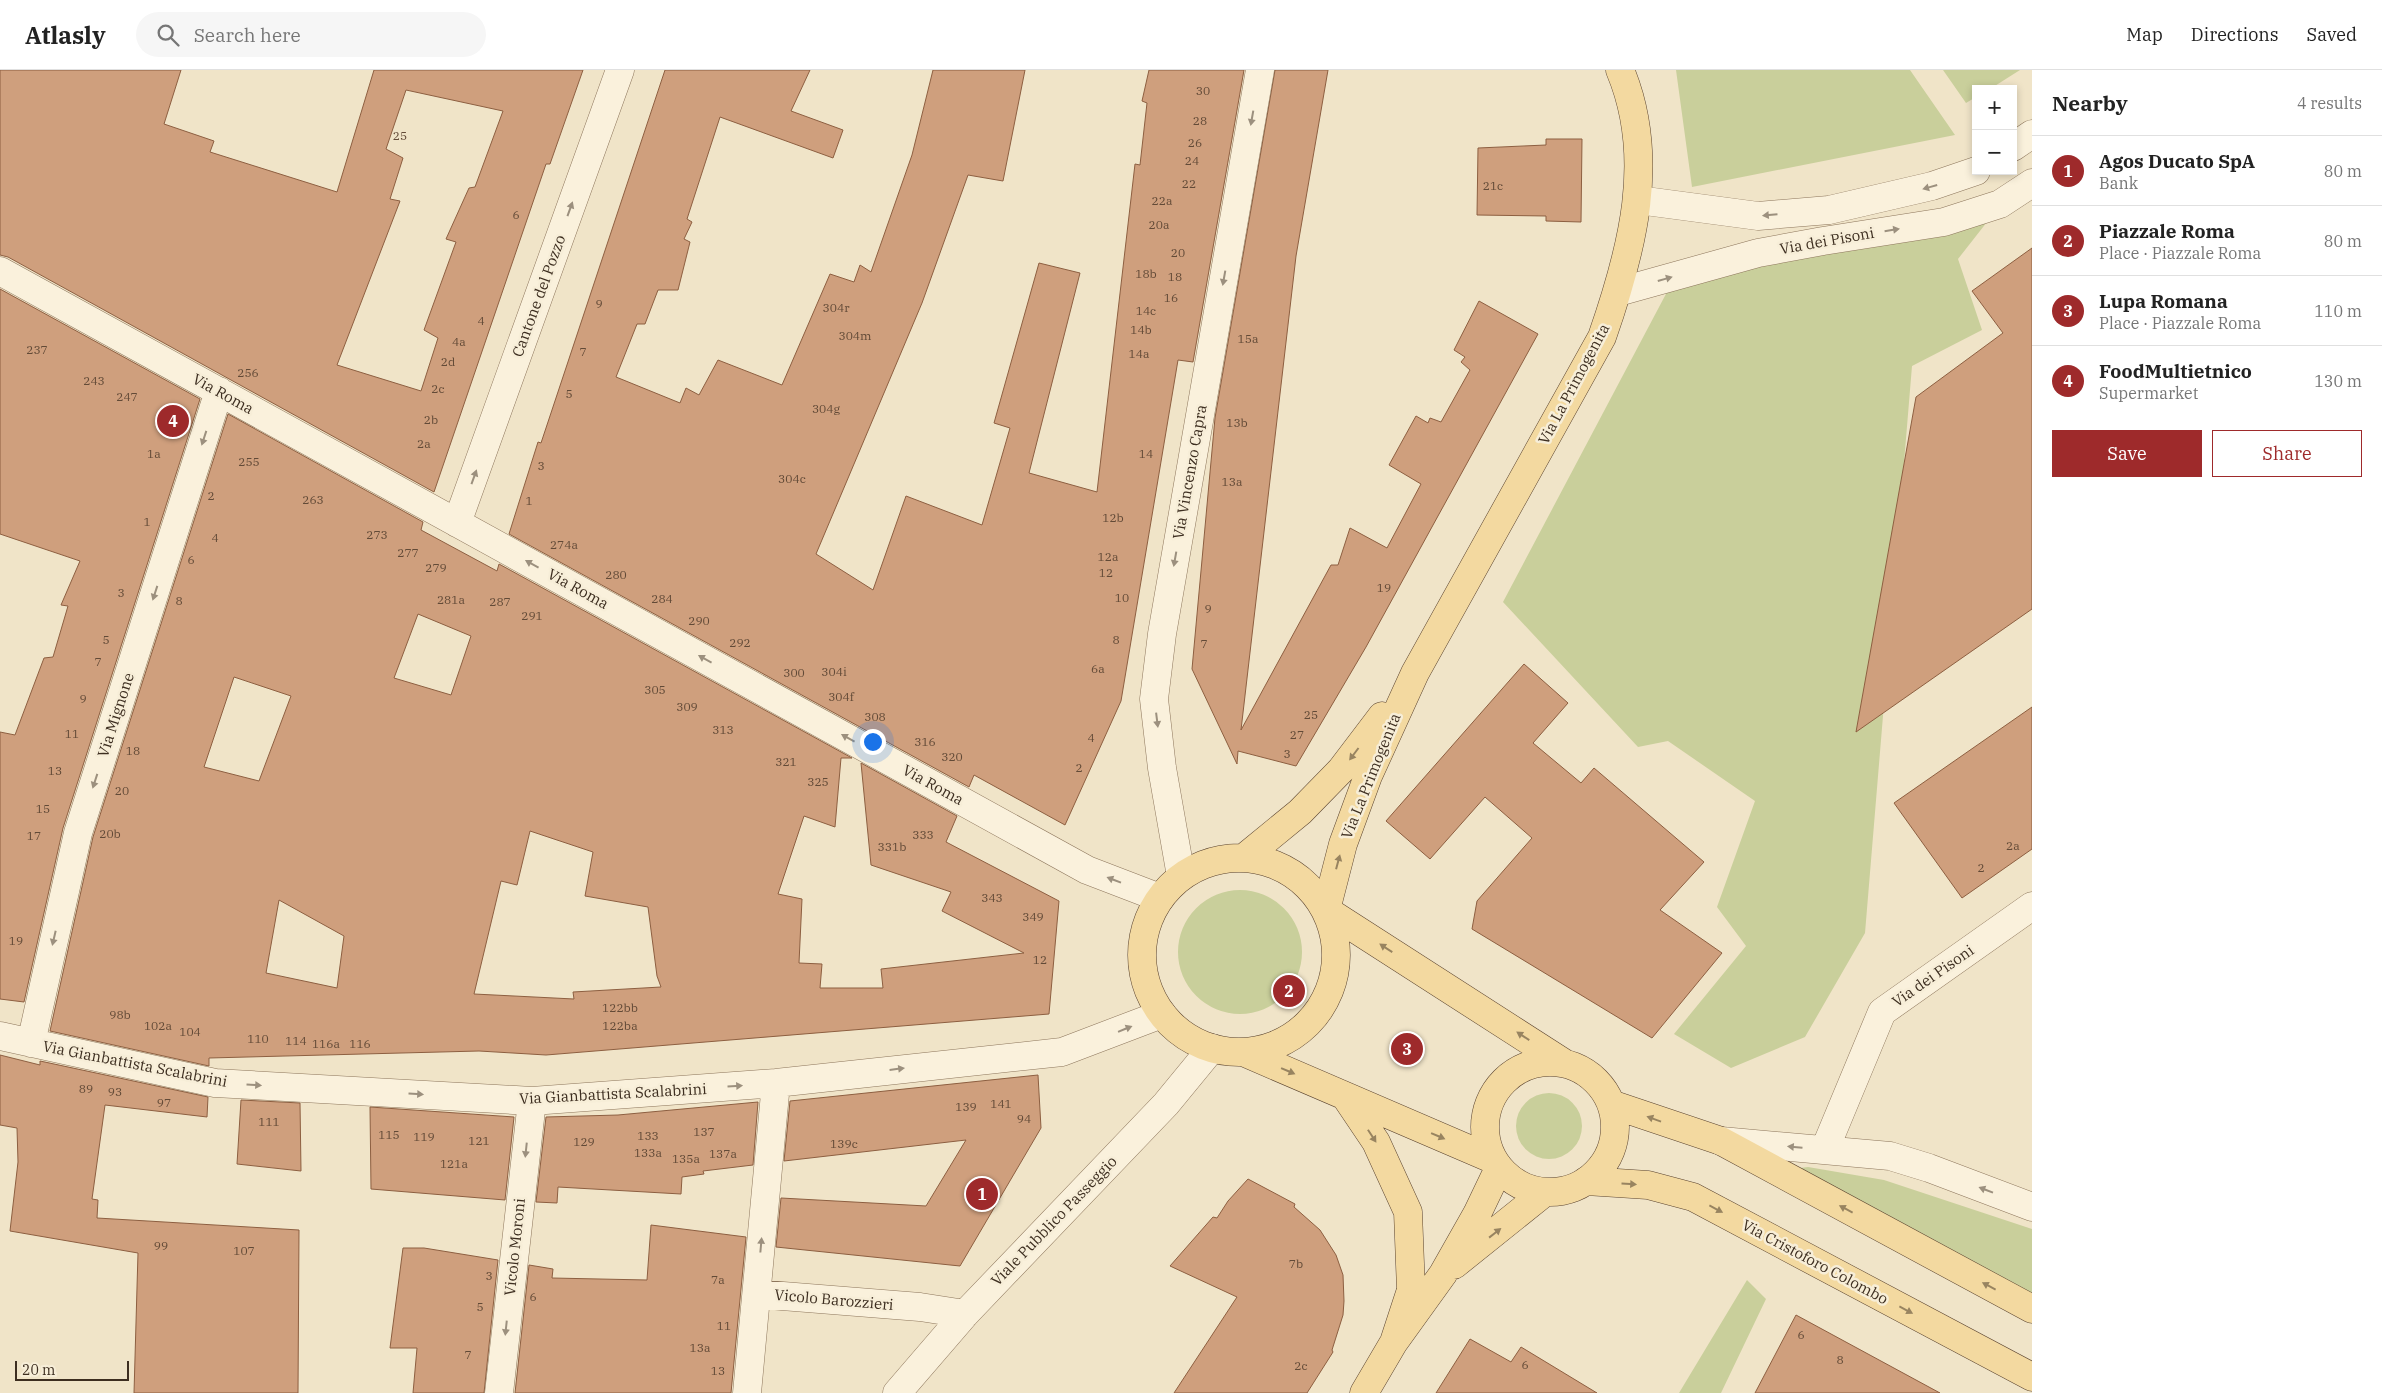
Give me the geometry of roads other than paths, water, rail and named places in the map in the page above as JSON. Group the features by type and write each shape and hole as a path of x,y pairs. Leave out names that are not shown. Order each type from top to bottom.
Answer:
{"main road":[{"name":"Via La Primogenita","path":"1326,910 1343,844 1368,776 1415,673 1602,337 1618,292 1638,200 1640,158 1630,95 1620,70"},
{"name":"Via La Primogenita","path":"1245,857 1300,812 1341,770 1415,673"},
{"path":"1243,1052 1275,1046 1303,1029 1324,1004 1335,973 1336,941 1326,910 1306,883 1278,865 1245,857 1211,861 1181,876 1160,898 1146,926 1142,957 1147,987 1162,1014 1184,1035 1212,1048 1243,1052 1496,1163"},
{"path":"1326,910 1564,1063 1584,1071 1600,1086 1611,1104 1615,1125 1612,1147 1602,1166 1586,1181 1567,1190 1545,1192 1524,1187 1506,1176 1496,1163 1485,1139 1484,1118 1491,1097 1504,1080 1522,1068 1542,1062 1564,1063"},
{"path":"1344,1096 1376,1142 1408,1212 1411,1290 1394,1342"},
{"path":"1611,1104 1721,1141 2032,1309"},
{"path":"1364,1393 1394,1342 1443,1274 1496,1163"},
{"name":"Via Cristoforo Colombo","path":"1586,1181 1648,1185 1694,1197 2032,1377"},
{"path":"1443,1274 1545,1192"}],"street":[{"name":"Cantone del Pozzo","path":"458,523 620,70"},
{"name":"Via Vincenzo Capra","path":"1181,876 1162,768 1154,699 1164,624 1260,70"},
{"path":"2017,144 2032,134"},
{"name":"Via dei Pisoni","path":"1638,200 1758,216 1829,210 1932,186 1972,172"},
{"name":"Via dei Pisoni","path":"1618,292 1758,253 1944,222 2000,204 2032,183"},
{"name":"Via Roma","path":"0,272 1087,870 1160,898"},
{"name":"Via Mignone","path":"31,1043 78,833 219,391"},
{"name":"Via dei Pisoni","path":"1825,1149 1882,1012 2032,906"},
{"name":"Via Gianbattista Scalabrini","path":"0,1036 216,1083 532,1101 776,1083 1062,1052 1162,1014"},
{"name":"Viale Pubblico Passeggio","path":"897,1393 965,1314 1166,1104 1212,1048"},
{"path":"757,1294 776,1083"},
{"name":"Vicolo Moroni","path":"499,1393 532,1101"},
{"path":"1721,1141 1890,1156 1929,1168 2032,1207"},
{"name":"Vicolo Barozzieri","path":"747,1393 757,1294 920,1307 965,1314"}],"place":[{"name":"FoodMultietnico","path":"173,421"},
{"name":"Piazzale Roma","path":"1289,991"},
{"name":"Lupa Romana","path":"1407,1049"},
{"name":"Agos Ducato SpA","path":"982,1194"}]}
